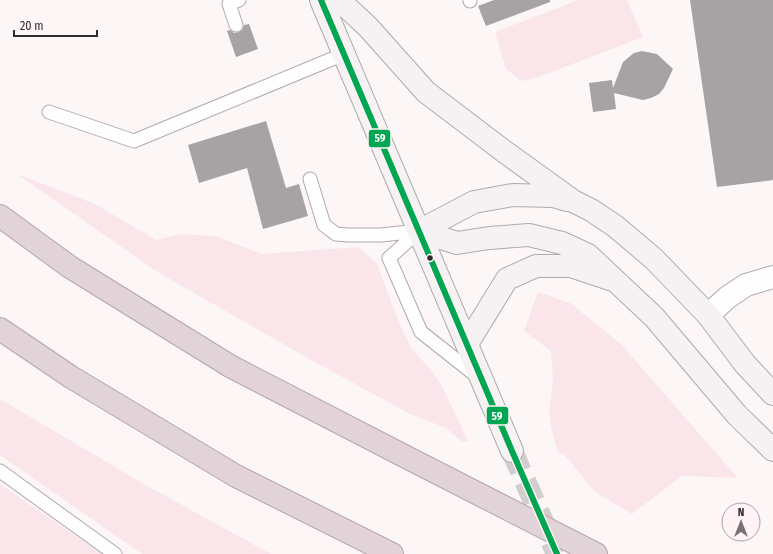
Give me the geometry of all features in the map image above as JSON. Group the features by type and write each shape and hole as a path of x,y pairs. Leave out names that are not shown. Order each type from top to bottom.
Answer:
{"highway":[{"path":"0,216 70,267 230,366 596,554"},
{"path":"0,329 71,377 236,476 392,554"}],"main road":[{"path":"321,0 512,451"},
{"path":"339,0 368,27 426,92 573,201 591,210 615,226 654,259 708,315 745,364 773,394"},
{"path":"418,231 474,202 512,195 553,196 573,201"},
{"path":"418,231 457,243 490,238 529,235 562,243 588,255 654,317 728,405 773,450"},
{"path":"467,344 507,279 536,266 571,266 617,282"}],"street":[{"path":"708,315 728,297 746,286 773,277"}],"lane":[{"path":"236,26 229,4 239,0"},
{"path":"48,112 134,141 344,54"},
{"path":"310,179 324,225 336,234 381,235 418,231"},
{"path":"418,231 389,258 421,332 483,381"},
{"path":"0,471 115,554"}],"shaded area":[{"path":"578,0 627,0 643,37 536,78 521,81 506,69 495,32"},
{"path":"17,174 95,204 156,240 181,234 216,236 262,254 359,247 377,264 399,322 411,348 441,384 468,441 461,441 446,428 410,414 304,356 156,271"},
{"path":"538,292 570,303 621,344 738,478 682,476 632,514 595,492 564,454 558,453 552,432 549,412 553,382 551,351 524,331"},
{"path":"0,399 144,484 271,554 142,554 0,455"},
{"path":"0,484 102,554 0,554"}],"building":[{"path":"494,0 550,0 550,2 486,26 478,6"},
{"path":"690,0 773,0 773,180 717,187"},
{"path":"249,24 258,49 236,57 227,31 230,30 234,33 239,32 242,30 244,25"},
{"path":"642,51 657,54 673,69 664,88 659,94 643,100 614,93 616,109 593,112 589,83 612,80 613,88 623,62 634,53"},
{"path":"266,121 286,188 299,184 308,216 263,229 247,168 199,183 188,145"}],"tunnel":[{"path":"512,451 557,554"}],"transit line":[{"name":"59","path":"321,0 557,554"}]}
